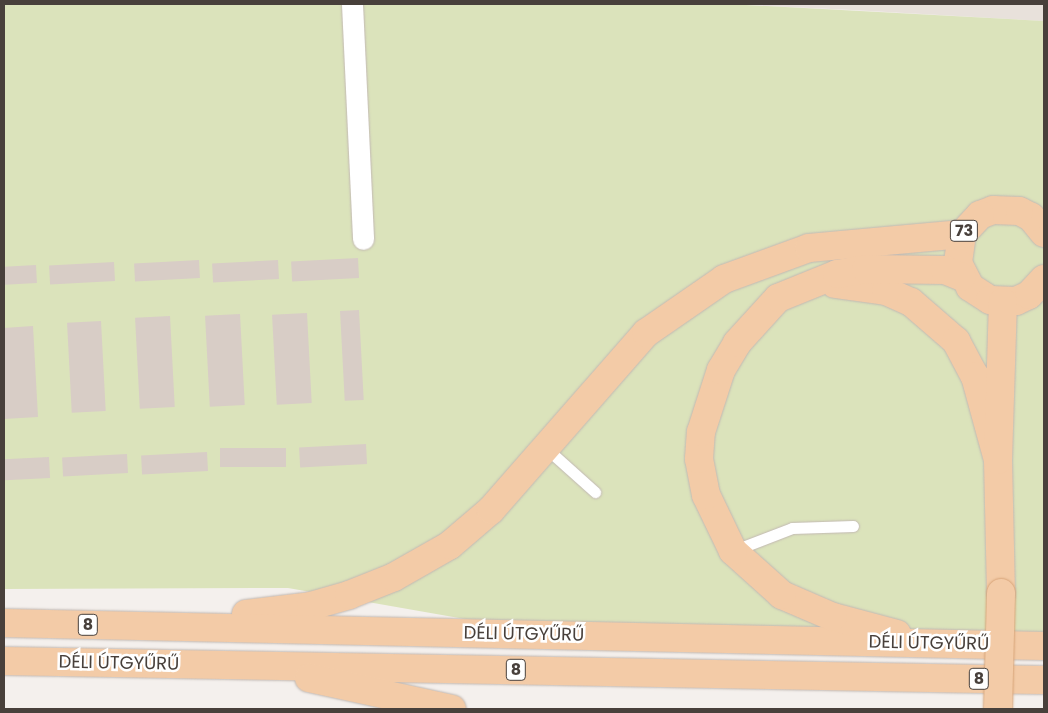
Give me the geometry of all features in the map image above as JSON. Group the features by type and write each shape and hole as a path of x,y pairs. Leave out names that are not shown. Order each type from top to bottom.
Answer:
{"main road":[{"name":"73","path":"962,277 958,263 962,234 980,215 1006,209 1030,217 1044,233"},
{"path":"173,626 311,606 394,577 450,545 491,510 646,333 724,279 779,256 809,248 962,234"},
{"path":"953,644 903,636 832,617 782,595 733,551 706,496 699,459 710,397 721,370 752,324 778,298 802,286 866,269 945,270 962,277 979,295 1003,302 1029,295 1044,279"},
{"path":"802,286 838,284 886,291 911,302 934,318 956,341 975,376 998,460"},
{"path":"998,709 1001,593 998,460 1003,302"},
{"name":"DÉLI ÚTGYŰRŰ","path":"4,623 1044,646"},
{"name":"DÉLI ÚTGYŰRŰ","path":"4,661 1044,680"},
{"path":"248,665 452,709"}],"street":[{"path":"352,4 363,239"}],"lane":[{"path":"546,448 595,492"},
{"path":"733,551 792,528 853,526"}],"shaded area":[{"path":"728,4 1044,4 1044,21 853,10"}],"green space":[{"path":"4,4 728,4 1044,21 1044,650 499,625 288,588 4,589"}],"building":[{"path":"358,258 359,278 292,281 291,262"},
{"path":"199,260 200,278 135,281 134,263"},
{"path":"278,260 279,279 213,282 212,263"},
{"path":"114,262 115,281 50,284 49,265"},
{"path":"36,265 37,283 5,285 4,267"},
{"path":"359,310 364,400 345,401 340,311"},
{"path":"307,313 312,403 277,405 272,315"},
{"path":"240,314 245,405 210,407 205,316"},
{"path":"170,316 175,407 140,409 135,318"},
{"path":"101,321 106,411 72,413 67,323"},
{"path":"33,326 38,417 4,419 4,328"},
{"path":"366,444 367,464 300,467 299,448"},
{"path":"220,448 286,448 286,467 220,467"},
{"path":"207,452 208,471 142,474 141,455"},
{"path":"127,454 128,473 63,476 62,457"},
{"path":"49,457 50,478 5,480 4,459"}]}
